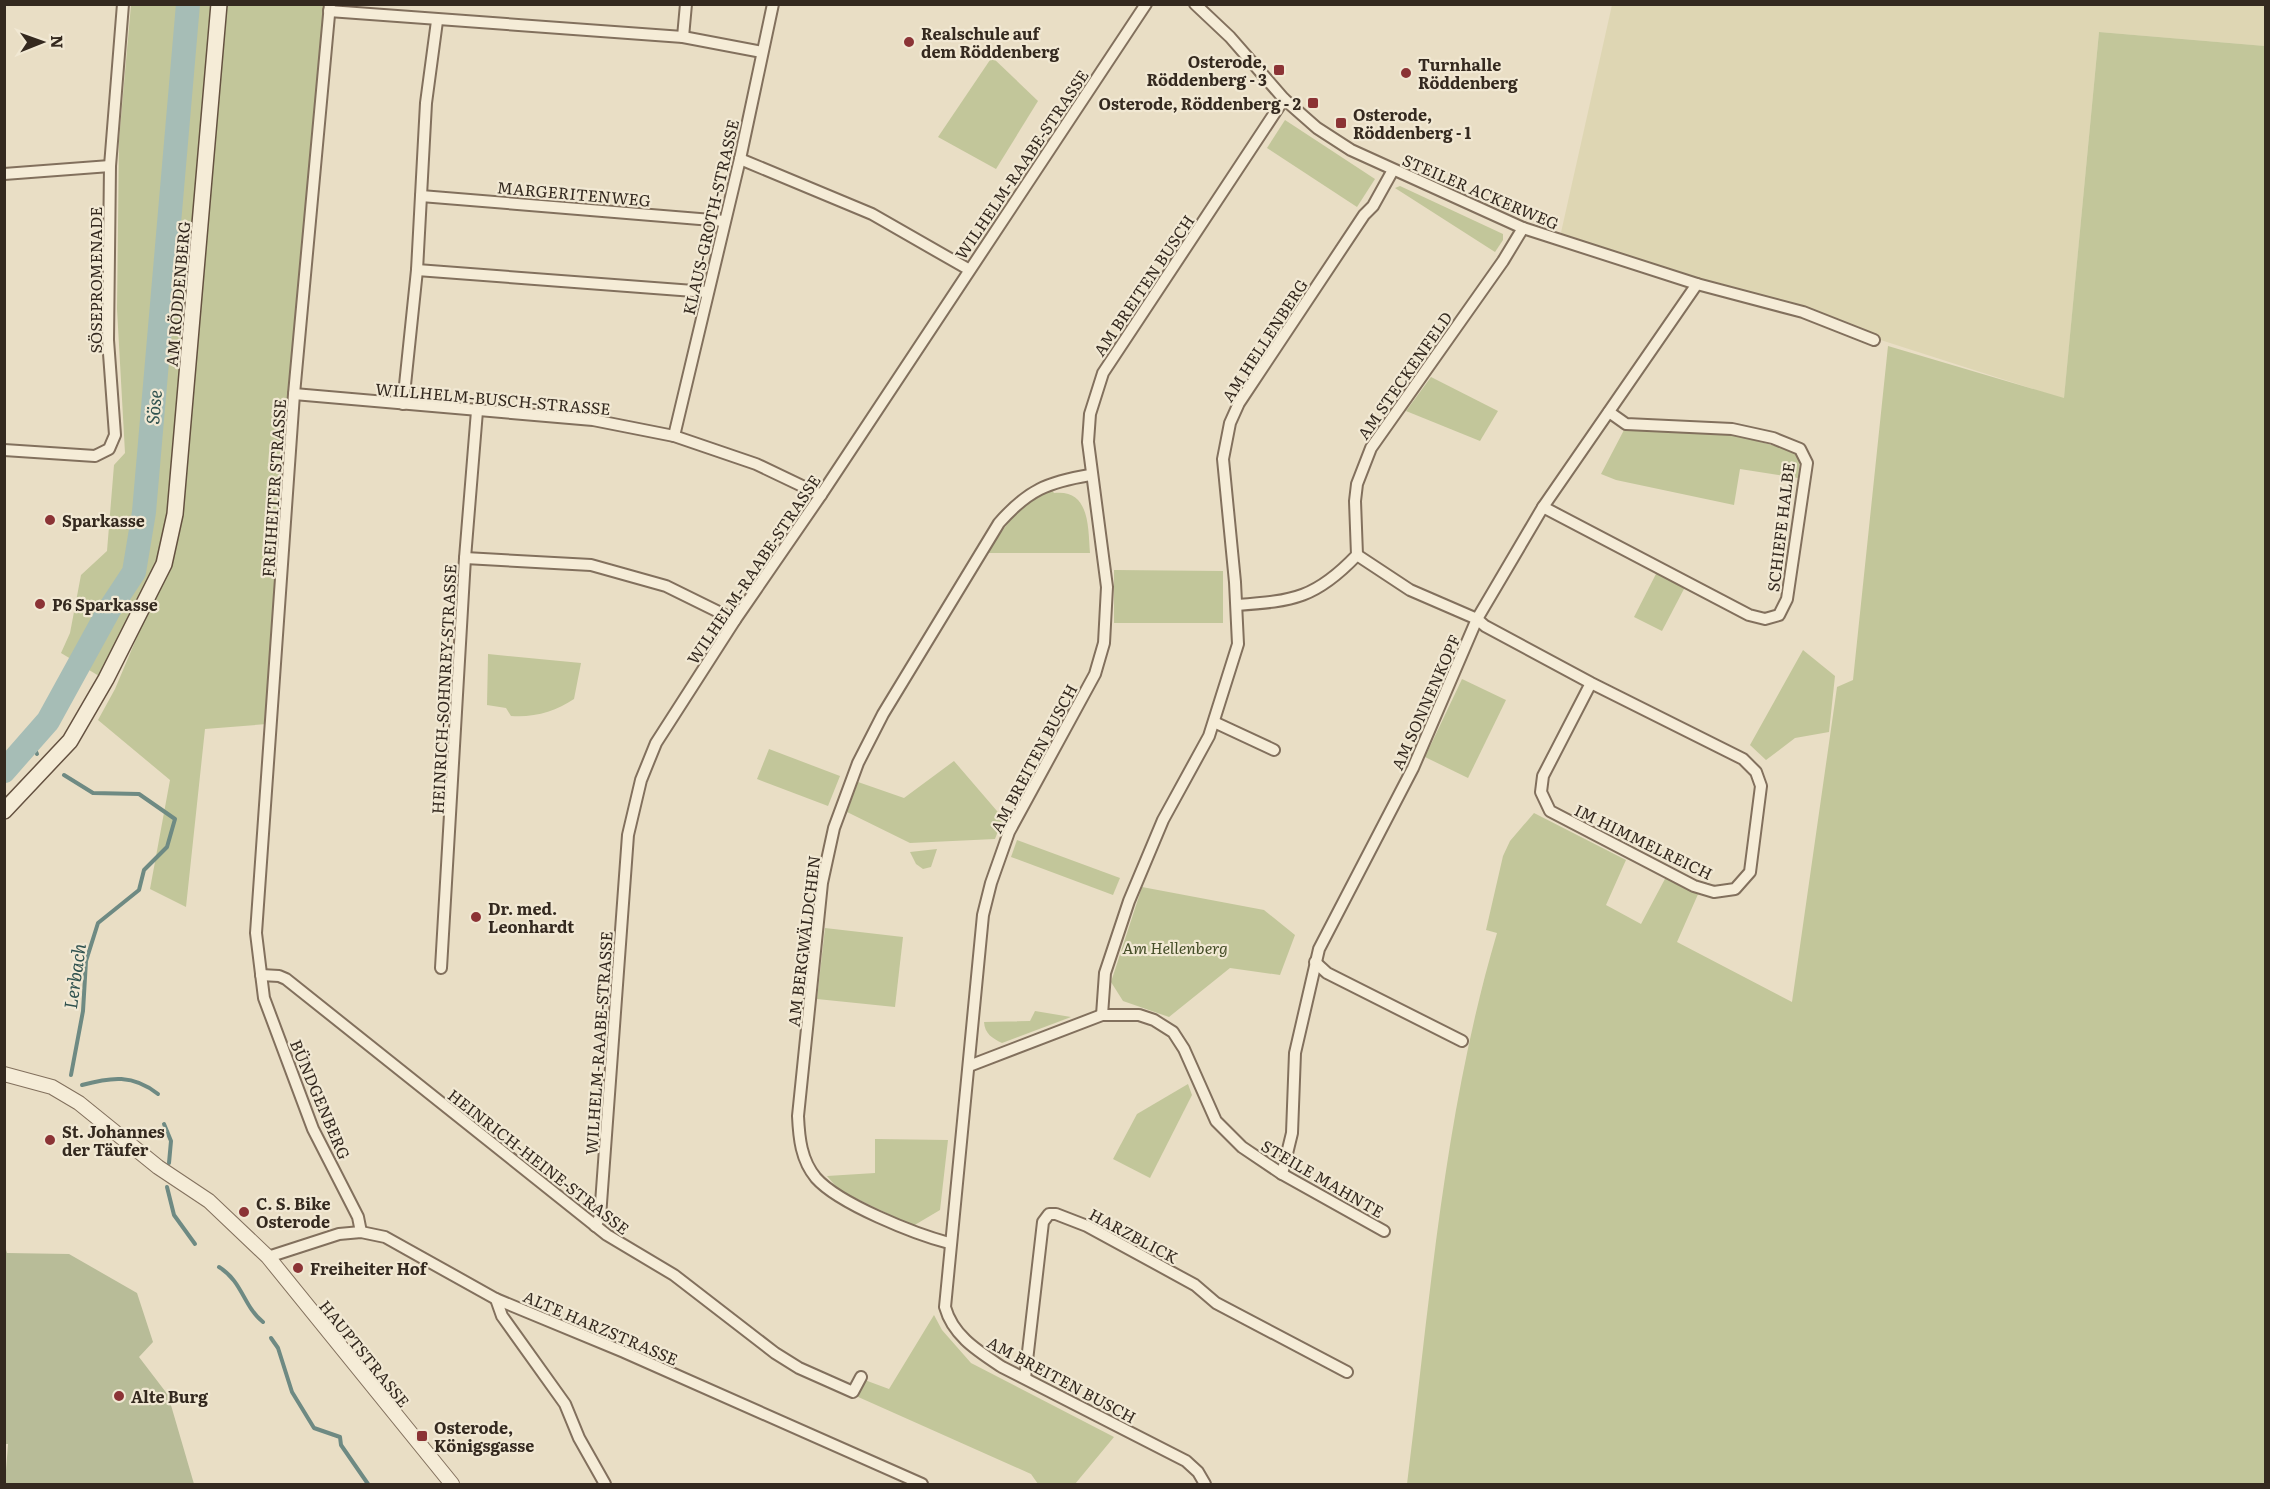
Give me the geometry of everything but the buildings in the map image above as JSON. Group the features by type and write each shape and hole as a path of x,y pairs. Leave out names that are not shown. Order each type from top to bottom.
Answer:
{"main road":[{"name":"AM RÖDDENBERG","path":"4,811 70,741 106,679 164,564 175,514 219,4"}],"street":[{"name":"SÖSEPROMENADE","path":"4,450 95,456 109,449 116,435 107,333 110,166 123,4"},
{"path":"683,37 686,4"},
{"name":"KLAUS-GROTH-STRASSE","path":"674,436 740,159 773,4"},
{"name":"WILHELM-RAABE-STRASSE","path":"595,1226 600,1216 628,835 634,806 656,743 735,620 821,495 968,269 1146,4"},
{"name":"STEILER ACKERWEG","path":"1195,4 1230,37 1284,99 1317,128 1344,146 1523,228 1697,284 1803,312 1874,340"},
{"path":"330,8 437,21 683,37 762,52"},
{"name":"FREIHEITER STRASSE","path":"261,975 256,933 294,394 330,8"},
{"path":"403,404 417,270 426,103 437,21"},
{"name":"AM BREITEN BUSCH","path":"1205,1485 1198,1472 1186,1461 1025,1378 974,1349 949,1323 945,1308 983,915 993,876 1009,832 1095,674 1104,643 1107,587 1090,475 1088,442 1090,414 1103,373 1284,99"},
{"path":"740,159 872,214 968,269"},
{"path":"4,174 110,166"},
{"name":"AM HELLENBERG","path":"1102,1015 1105,973 1129,902 1163,820 1209,736 1238,644 1237,605 1223,459 1230,423 1239,403 1364,215 1373,206 1393,170"},
{"name":"MARGERITENWEG","path":"421,196 724,221"},
{"name":"AM STECKENFELD","path":"1357,555 1355,501 1357,484 1371,448 1503,261 1523,228"},
{"path":"417,270 707,292"},
{"name":"AM SONNENKOPF","path":"1282,1174 1292,1133 1295,1053 1319,949 1413,768 1477,619 1543,507 1697,284"},
{"name":"WILLHELM-BUSCH-STRASSE","path":"294,394 594,420 674,436 756,464 821,495"},
{"name":"HEINRICH-SOHNREY-STRASSE","path":"441,968 465,558 477,411"},
{"name":"SCHIEFE HALBE","path":"1543,507 1749,615 1765,620 1779,615 1787,599 1807,463 1800,449 1773,438 1732,429 1626,424 1609,412"},
{"name":"AM BERGWÄLDCHEN","path":"950,1243 915,1234 830,1191 816,1177 803,1153 798,1116 822,884 834,828 858,763 883,714 999,524 1016,504 1030,493 1048,484 1090,475"},
{"path":"1237,605 1296,599 1332,579 1357,555 1410,590 1477,619"},
{"path":"465,558 591,565 666,586 735,620"},
{"name":"IM HIMMELREICH","path":"1477,619 1485,626 1591,683 1743,759 1756,772 1761,786 1760,804 1750,872 1735,889 1714,892 1694,886 1550,811 1541,792 1543,776 1591,683"},
{"path":"1214,722 1274,750"},
{"path":"1315,962 1327,973 1462,1041"},
{"name":"HEINRICH-HEINE-STRASSE","path":"261,975 279,976 286,979 595,1226 674,1275 775,1353 799,1368 853,1392 861,1377"},
{"name":"BÜNDGENBERG","path":"261,975 264,998 313,1129 358,1217 361,1232"},
{"name":"STEILE MAHNTE","path":"969,1066 1102,1015 1139,1015 1173,1032 1216,1121 1242,1148 1282,1174 1384,1232"},
{"name":"HAUPTSTRASSE","path":"4,1074 52,1087 79,1103 169,1174 209,1201 268,1257 452,1485"},
{"name":"HARZBLICK","path":"1025,1378 1042,1222 1049,1214 1056,1214 1086,1226 1185,1279 1216,1303 1347,1372"},
{"name":"ALTE HARZSTRASSE","path":"268,1257 339,1234 361,1232 398,1243 496,1299 624,1352 921,1485"},
{"path":"496,1299 502,1316 565,1404 579,1438 605,1485"}],"shaded area":[{"path":"1612,5 2265,5 2265,46 2099,32 2064,399 1560,237"}],"green space":[{"path":"131,5 211,5 168,513 157,561 99,676 61,653 70,633 81,575 107,551 114,465 125,453 117,309 119,140"},
{"path":"225,5 326,5 267,724 205,729 186,907 150,889 170,780 98,720 115,689 167,566"},
{"path":"2099,32 2265,46 2265,1484 1407,1484 1451,1137 1479,1001 1497,933 1486,930 1503,856 1510,841 1534,813 1626,860 1606,905 1641,924 1666,877 1699,892 1677,942 1792,1002 1837,687 1853,680 1888,346 2064,398"},
{"path":"992,57 1038,101 996,169 938,137"},
{"path":"1285,120 1375,179 1357,207 1267,148"},
{"path":"1400,186 1503,234 1503,240 1495,252 1395,188"},
{"path":"1431,377 1498,411 1480,441 1406,411"},
{"path":"1624,430 1735,435 1794,451 1800,459 1798,478 1740,469 1734,505 1616,480 1601,474"},
{"path":"1052,490 1054,493 1066,493 1075,497 1081,503 1087,522 1090,553 988,553 1000,534 1023,507"},
{"path":"1114,570 1223,571 1223,623 1114,623"},
{"path":"1657,572 1685,587 1662,631 1634,617"},
{"path":"1803,650 1835,676 1829,732 1795,738 1766,760 1750,745"},
{"path":"488,654 581,663 574,699 552,710 528,716 511,716 506,708 487,705"},
{"path":"1462,679 1506,700 1468,778 1425,757"},
{"path":"769,749 840,776 828,806 757,779"},
{"path":"954,761 1003,818 995,839 910,843 847,812 858,782 904,798"},
{"path":"1017,840 1120,878 1113,895 1011,857"},
{"path":"937,849 931,867 923,869 916,864 910,852"},
{"name":"Am Hellenberg","path":"1142,887 1264,910 1295,935 1280,975 1230,968 1169,1017 1123,1001 1111,982"},
{"path":"825,928 903,937 895,1007 817,999"},
{"path":"1035,1011 1071,1017 1002,1043 987,1033 984,1022 1030,1021"},
{"path":"1188,1084 1192,1095 1150,1178 1113,1159 1137,1114"},
{"path":"875,1139 948,1140 940,1210 913,1226 839,1190 827,1176 875,1173"},
{"path":"5,1246 7,1253 69,1254 137,1293 153,1342 139,1357 168,1395 194,1484 5,1484 8,1444 4,1444"},
{"path":"934,1315 942,1330 971,1363 1114,1437 1075,1484 1038,1484 1031,1474 856,1396 862,1379 889,1389"}],"waterway":[{"name":"Söse","path":"4,771 48,721 109,610 134,572 144,512 188,4"},
{"name":"Lerbach","path":"31,740 37,754"},
{"name":"Lerbach","path":"64,775 93,793 139,794 175,819 167,847 144,870 139,890 98,923 86,961 83,1011 71,1075"},
{"name":"Lerbach","path":"82,1085 112,1079 131,1080 158,1094"},
{"name":"Lerbach","path":"164,1124 171,1141 169,1163"},
{"name":"Lerbach","path":"167,1187 174,1215 195,1244"},
{"name":"Lerbach","path":"219,1267 233,1280 251,1309 263,1322"},
{"name":"Lerbach","path":"271,1338 278,1348 292,1392 314,1428 340,1437 341,1445 368,1484"}],"place":[{"name":"Realschule auf dem Röddenberg","path":"909,42"},
{"name":"Osterode, Röddenberg - 3","path":"1279,70"},
{"name":"Turnhalle Röddenberg","path":"1406,73"},
{"name":"Osterode, Röddenberg - 2","path":"1313,103"},
{"name":"Osterode, Röddenberg - 1","path":"1341,123"},
{"name":"Sparkasse","path":"50,520"},
{"name":"P6 Sparkasse","path":"40,604"},
{"name":"Dr. med. Leonhardt","path":"476,917"},
{"name":"St. Johannes der Täufer","path":"50,1140"},
{"name":"C. S. Bike Osterode","path":"244,1212"},
{"name":"Freiheiter Hof","path":"298,1268"},
{"name":"Alte Burg","path":"119,1396"},
{"name":"Osterode, Königsgasse","path":"422,1436"}]}
